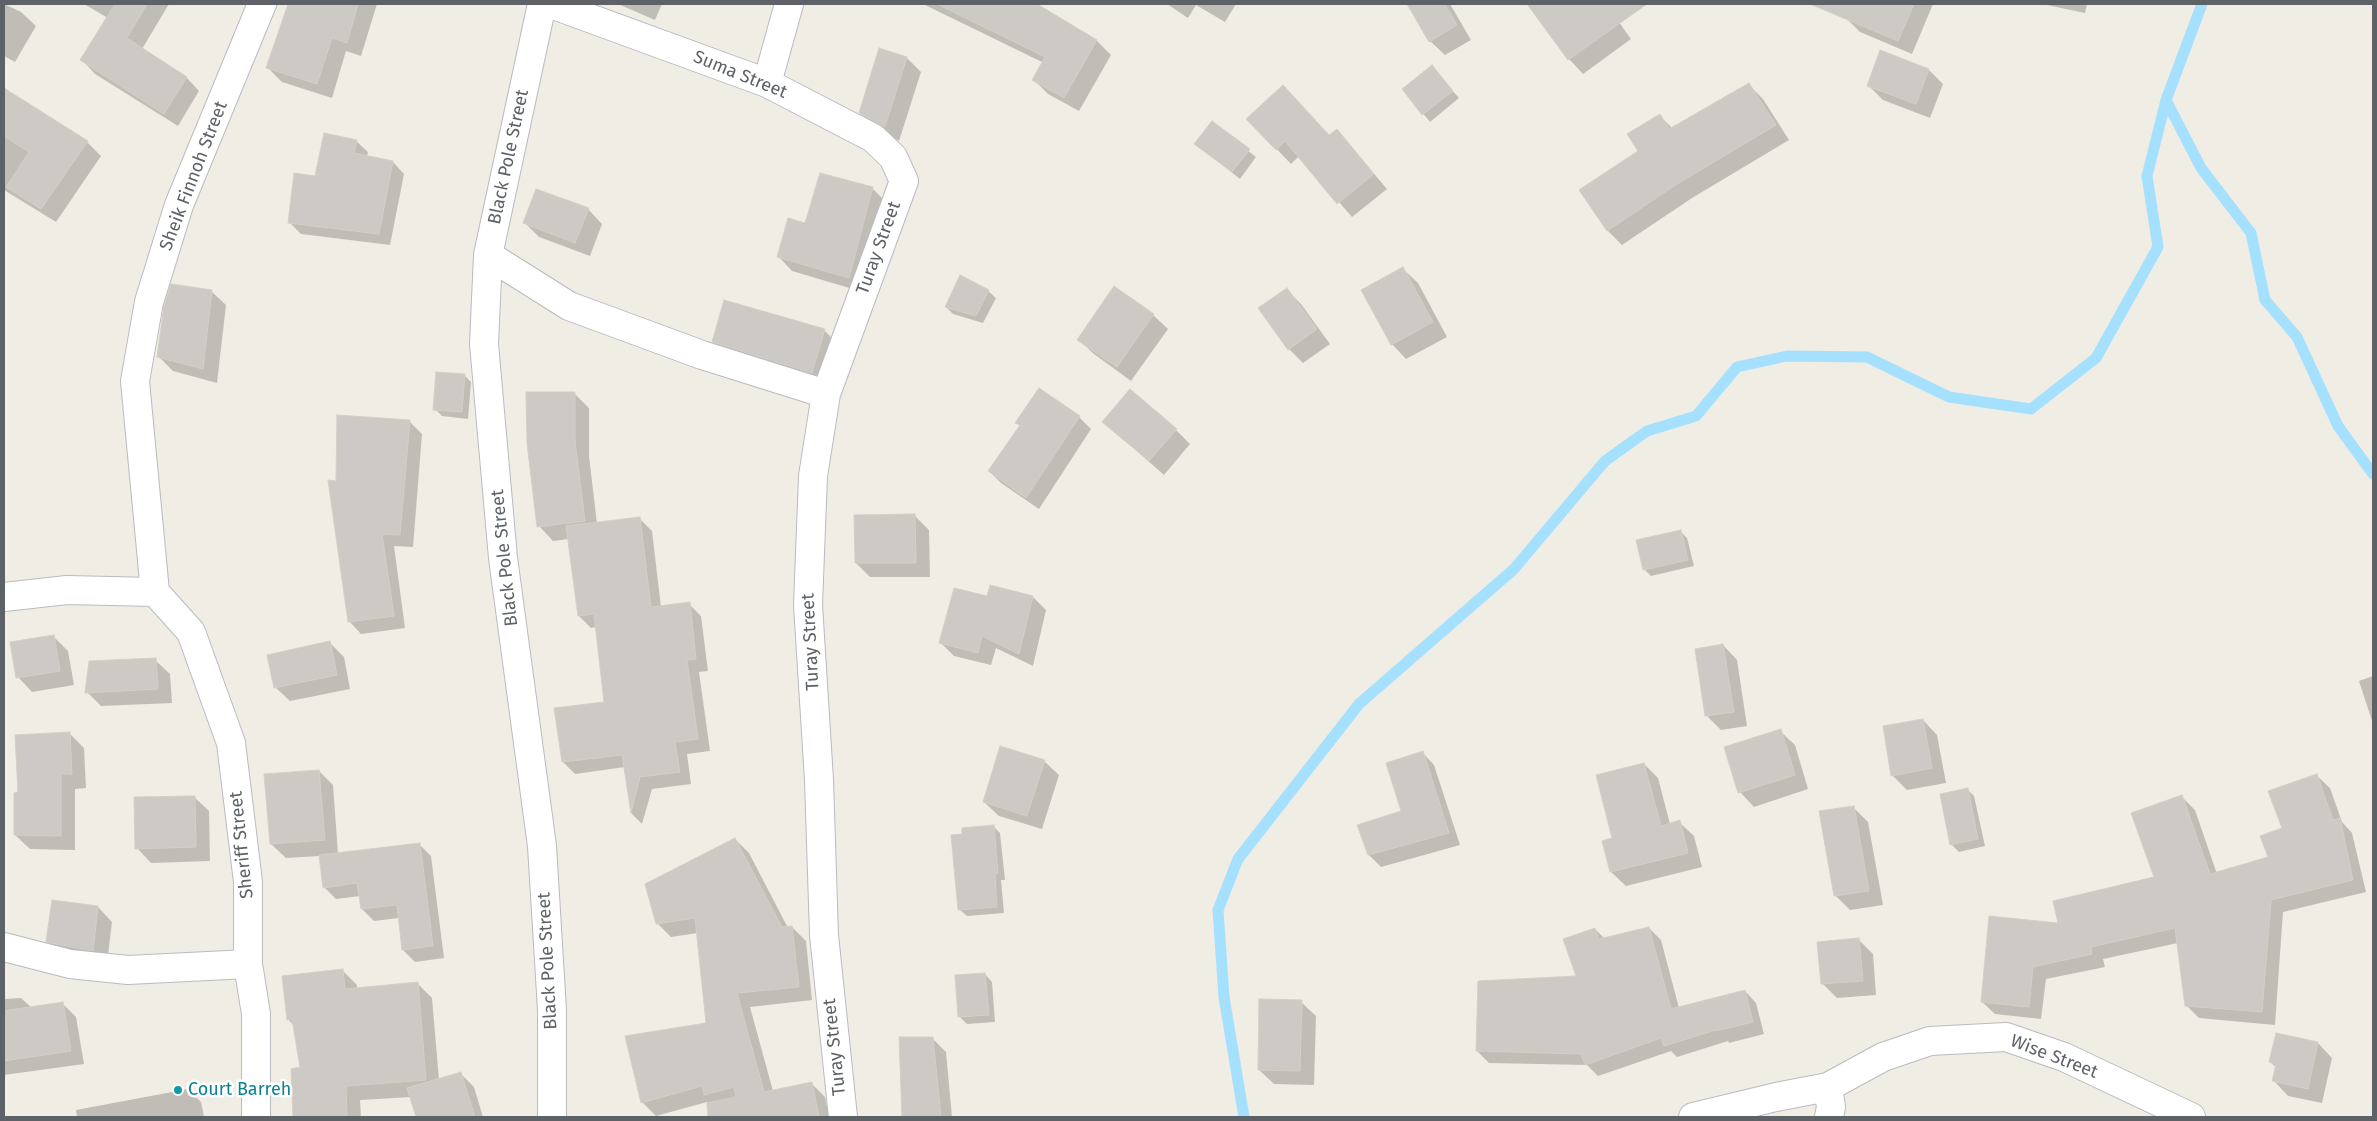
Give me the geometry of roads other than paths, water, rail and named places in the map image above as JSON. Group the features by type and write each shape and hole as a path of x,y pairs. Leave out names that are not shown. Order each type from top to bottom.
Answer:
{"street":[{"name":"Sheik Finnoh Street","path":"155,592 135,381 149,302 179,204 262,4"},
{"name":"Black Pole Street","path":"542,4 488,255 484,344 503,558 542,846 552,1010 552,1117"},
{"name":"Suma Street","path":"551,4 767,83 873,138 893,157 904,181"},
{"path":"767,83 789,4"},
{"name":"Turay Street","path":"843,1117 824,935 819,780 808,605 813,476 826,394 904,181"},
{"path":"488,255 569,306 702,355 826,394"},
{"path":"4,596 67,590 155,592"},
{"name":"Sheriff Street","path":"155,592 191,632 231,743 248,882 248,964 256,1014 256,1117"},
{"path":"4,948 70,964 128,970 248,964"},
{"name":"Wise Street","path":"1693,1117 1776,1097 1828,1087 1884,1057 1930,1041 2006,1037 2064,1057 2191,1117"},
{"path":"1828,1087 1831,1108 1830,1117"}],"waterway":[{"path":"1244,1117 1224,997 1218,910 1238,859 1359,704 1514,569 1605,461 1647,431 1696,416 1737,367 1787,356 1867,357 1949,397 2031,409 2096,358 2158,247 2147,176 2166,100 2202,4"},
{"path":"2166,100 2201,168 2251,233 2265,300 2297,337 2338,426 2373,474"}],"place":[{"name":"Court Barreh","path":"178,1090"}]}
